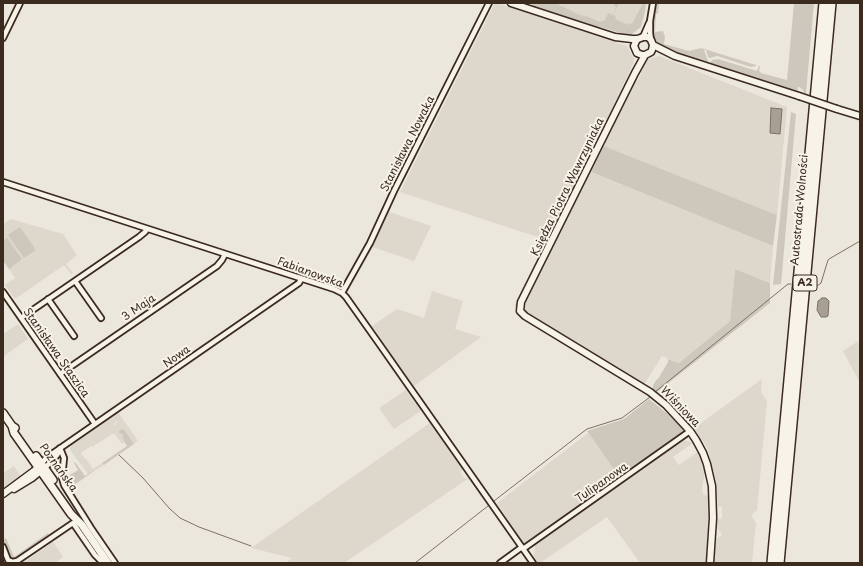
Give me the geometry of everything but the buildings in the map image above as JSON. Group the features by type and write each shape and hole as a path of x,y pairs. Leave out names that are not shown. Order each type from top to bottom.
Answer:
{"highway":[{"name":"Autostrada Wolności","path":"772,563 824,3"},
{"name":"Autostrada Wolności","path":"779,563 831,3"}],"main road":[{"name":"Poznańska","path":"3,413 12,426 18,430 71,514 82,525 108,563"}],"street":[{"path":"3,38 20,3"},
{"name":"Stanisława Nowaka","path":"342,293 367,248 394,191 489,3"},
{"path":"511,3 615,37 634,46 637,53 642,55 675,56"},
{"path":"648,54 652,50 650,21 653,3"},
{"path":"634,46 650,21"},
{"path":"615,37 630,39 648,37 652,43 675,56 860,116"},
{"name":"Księdza Piotra Wawrzyniaka","path":"636,73 638,60 637,53"},
{"name":"Księdza Piotra Wawrzyniaka","path":"520,311 522,302 636,73 648,54"},
{"name":"Fabianowska","path":"3,182 334,289 342,293 534,563"},
{"path":"21,318 139,237 147,229"},
{"name":"3 Maja","path":"60,374 218,266 225,254"},
{"name":"Nowa","path":"42,467 46,458 299,283 301,279"},
{"path":"75,281 101,318"},
{"name":"Stanisława Staszica","path":"3,292 95,424"},
{"path":"48,299 74,336"},
{"name":"Wiśniowa","path":"520,311 525,316 650,392 666,405 690,431 703,453 712,486 713,518 710,563"},
{"name":"Tulipanowa","path":"500,563 690,431"},
{"path":"60,448 64,458 62,478 64,485 115,563"},
{"path":"6,492 22,485 42,467"},
{"path":"3,547 8,560 13,562 17,561 73,523 95,555 103,563"}],"shaded area":[{"path":"495,3 627,46 634,59 583,169 773,246 770,283 735,269 730,321 679,363 662,356 644,385 514,306 547,240 400,192"},
{"path":"533,3 555,3 580,15 600,22 605,20 608,13 616,16 615,19 628,25 629,23 632,24 643,3 646,3 641,27 630,36 601,27 590,26 532,7"},
{"path":"534,3 645,3 640,22 625,32"},
{"path":"615,3 619,3 613,15 616,7 614,5"},
{"path":"794,3 814,3 806,93 804,93 799,87 797,93 711,65 710,63 712,60 718,59 757,71 760,66 759,71 761,73 787,80"},
{"path":"656,4 659,4 658,13 656,14 655,32 663,31 665,37 664,44 689,51 701,48 756,66 751,67 717,56 710,58 708,57 706,50 704,50 708,61 707,63 680,56 681,53 678,53 677,55 657,45 652,36"},
{"path":"659,56 787,107 777,215 604,146 636,81 641,74 646,60"},
{"path":"771,108 782,109 780,134 770,133"},
{"path":"791,112 796,114 781,284 773,285"},
{"path":"604,146 777,215 773,246 591,172"},
{"path":"389,212 431,226 414,261 372,247"},
{"path":"11,219 63,234 77,255 66,264 73,273 71,274 64,265 15,299 5,285 15,278 3,260 3,224"},
{"path":"20,227 36,250 24,258 8,235"},
{"path":"7,238 22,259 9,269 3,260 3,241"},
{"path":"735,269 770,283 770,303 657,392 653,389 653,385 668,362 668,359 679,363 730,321"},
{"path":"432,291 463,301 455,329 481,337 414,386 372,326 397,309 424,318"},
{"path":"822,298 826,298 829,301 828,316 826,317 821,317 817,310 818,301"},
{"path":"18,324 28,339 3,358 3,334"},
{"path":"860,340 860,383 843,351"},
{"path":"762,379 761,392 767,401 757,510 751,515 756,523 752,563 714,563 716,539 722,535 717,527 717,520 722,518 722,507 719,507 718,505 716,481 707,447 694,428"},
{"path":"406,390 421,411 394,429 379,408"},
{"path":"649,399 669,415 683,429 683,431 619,477 587,431 624,419"},
{"path":"118,412 138,441 134,444 123,429 121,433 125,442 122,444 114,433 92,447 91,446 81,453 85,459 93,469 102,463 104,465 88,474 70,450 71,445 109,419 112,418 115,420 112,417 110,418"},
{"path":"430,423 462,469 461,474 464,478 469,478 344,563 285,563 292,558 251,548"},
{"path":"123,429 134,444 104,465 102,463 127,446 122,434 119,432"},
{"path":"588,433 619,477 524,544 497,503"},
{"path":"684,440 693,443 673,457 679,465 698,452 705,472 702,487 703,494 709,497 706,563 640,563 607,517 538,563 534,556 535,545"},
{"path":"75,462 85,476 94,471 70,488 65,478 78,470 74,463"},
{"path":"14,466 21,477 3,490 3,473"},
{"path":"48,533 50,537 17,559 11,559 3,541 6,538 14,557"},
{"path":"53,542 63,557 55,563 23,563"}],"waterway":[{"path":"813,287 821,283 829,259 860,241"},
{"path":"655,392 788,284 791,284"},
{"path":"494,501 587,429 622,418 650,397"},
{"path":"119,455 143,478 169,508 180,518 199,527 251,546"},
{"path":"415,563 488,506"}]}
